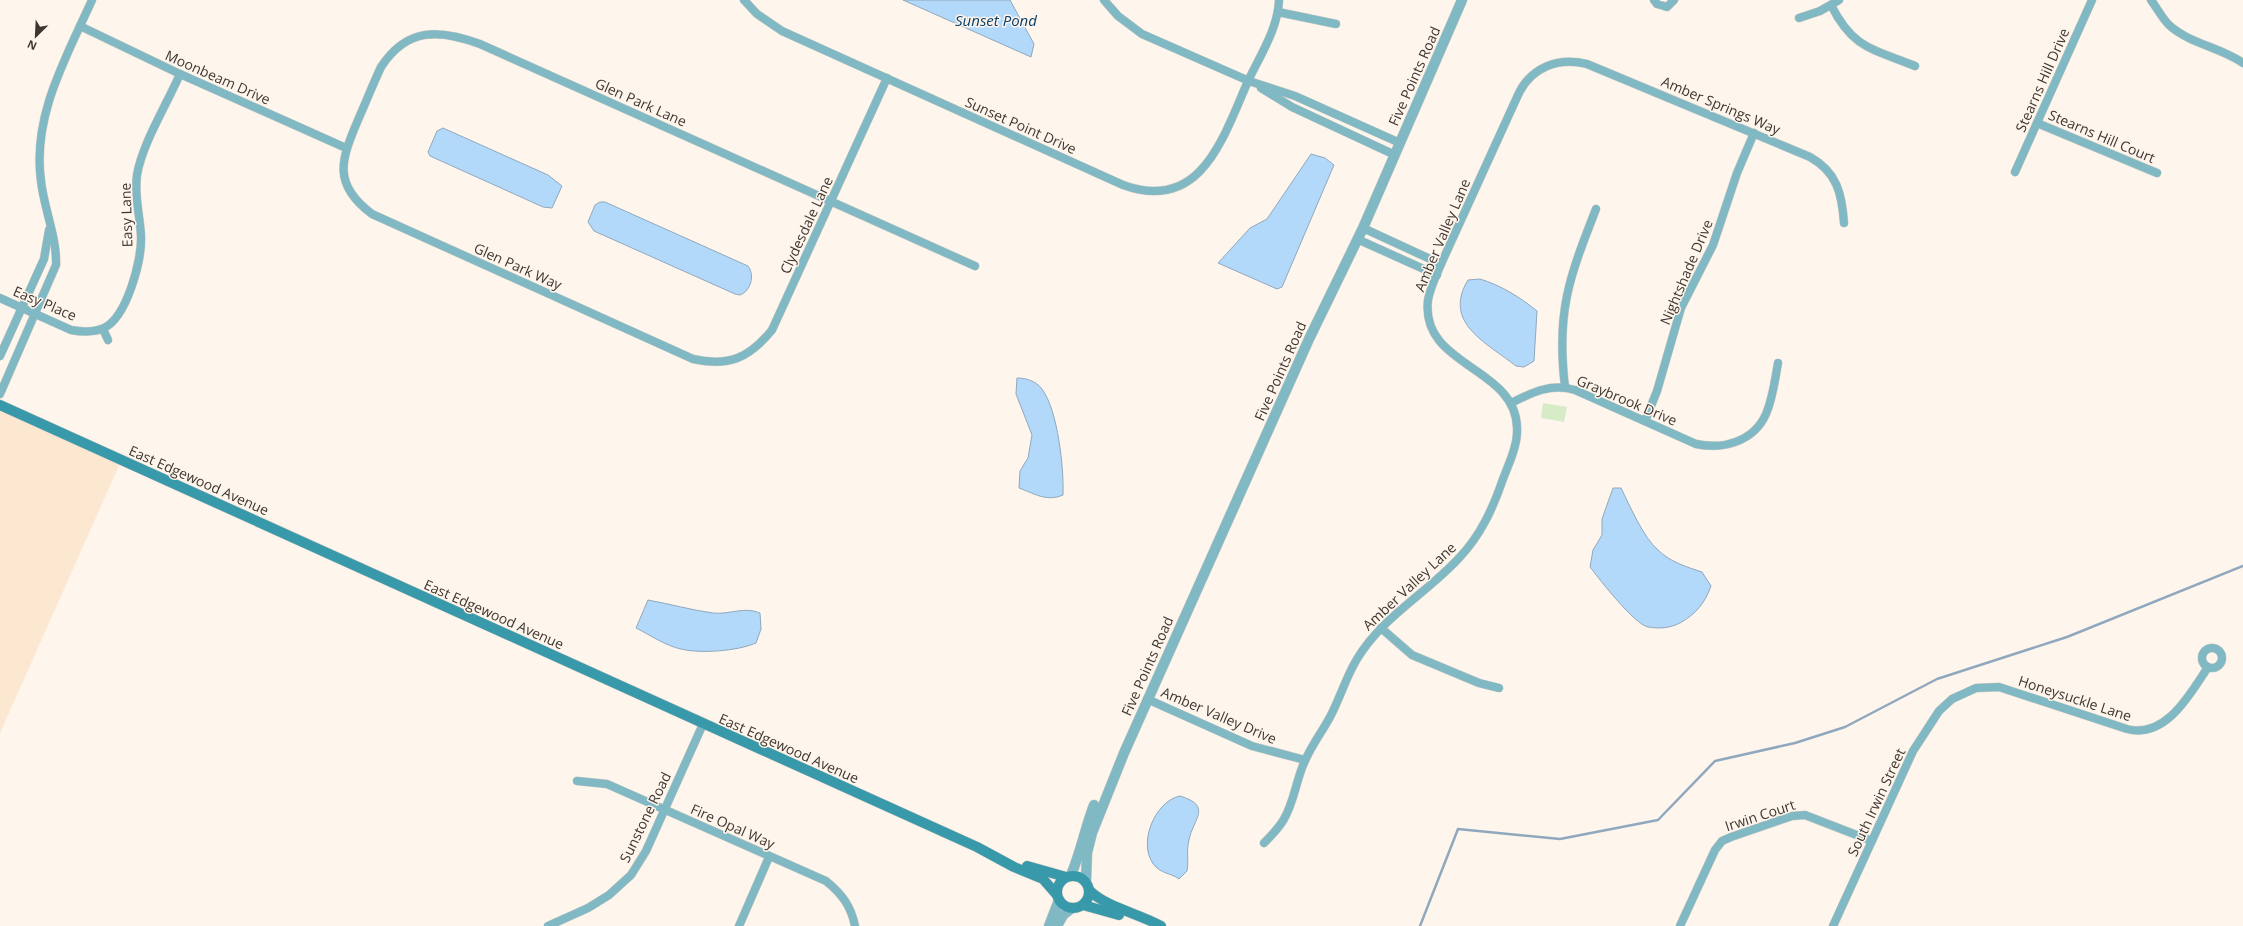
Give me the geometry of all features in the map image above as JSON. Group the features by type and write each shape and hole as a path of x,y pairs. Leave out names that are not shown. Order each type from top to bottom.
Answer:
{"main road":[{"name":"East Edgewood Avenue","path":"0,405 1043,879 1058,897"},
{"name":"East Edgewood Avenue","path":"976,848 1034,868 1068,876"},
{"path":"1152,926 1095,907 1082,905 1072,908 1062,904 1058,897 1058,884 1068,876 1076,875 1086,881 1090,891 1103,901 1134,913 1161,926"},
{"path":"1082,905 1086,901 1090,891"}],"street":[{"path":"0,394 56,265 56,251 41,181 41,134 52,90 92,0"},
{"name":"Sunset Point Drive","path":"744,0 768,23 1123,185 1134,189 1151,190 1180,185 1202,171 1211,161 1274,27 1278,12 1279,0"},
{"path":"1104,0 1118,16 1142,34 1249,81 1295,96 1400,143"},
{"name":"Five Points Road","path":"1124,753 1310,339 1363,228 1462,0"},
{"path":"1654,0 1657,4 1667,7 1674,0"},
{"path":"1799,18 1831,5 1839,0"},
{"name":"Stearns Hill Drive","path":"2015,172 2092,0"},
{"path":"2151,0 2168,24 2179,32 2243,63"},
{"path":"1831,5 1845,31 1856,40 1914,66"},
{"path":"1278,12 1336,24"},
{"name":"Moonbeam Drive","path":"80,26 180,74 346,148"},
{"name":"Glen Park Lane","path":"346,148 381,66 397,47 416,37 442,33 459,36 480,44 975,266"},
{"name":"Amber Springs Way","path":"1546,66 1569,61 1587,64 1810,156 1826,168 1839,187 1844,223"},
{"name":"Amber Valley Lane","path":"1264,843 1285,819 1305,760 1330,716 1357,659 1381,628 1455,562 1483,526 1495,502 1516,440 1517,419 1511,403 1498,386 1453,355 1436,338 1429,319 1428,307 1430,292 1436,275 1519,92 1532,75 1546,66"},
{"name":"Easy Lane","path":"103,329 117,317 135,278 141,248 136,198 137,175 143,156 180,74"},
{"name":"Clydesdale Lane","path":"726,362 741,358 760,345 772,330 887,78"},
{"path":"1249,81 1292,107 1395,155"},
{"name":"Stearns Hill Court","path":"2037,123 2157,173"},
{"name":"Nightshade Drive","path":"1645,421 1657,391 1681,308 1713,245 1737,173 1754,133"},
{"name":"Glen Park Way","path":"346,148 343,166 345,180 351,193 360,205 372,214 693,359 708,362 726,362"},
{"path":"1565,387 1561,343 1565,299 1574,264 1596,209"},
{"path":"0,356 44,259 50,225"},
{"path":"1363,228 1441,264"},
{"path":"1358,239 1436,275"},
{"name":"Easy Place","path":"0,298 71,330 83,332 103,329"},
{"path":"103,329 108,340"},
{"name":"Graybrook Drive","path":"1511,403 1543,388 1565,387 1700,445 1717,447 1734,443 1753,431 1764,417 1770,404 1778,363"},
{"path":"1381,628 1412,655 1479,683 1499,688"},
{"name":"Honeysuckle Lane","path":"1955,697 1976,688 1999,687 2127,729 2148,730 2159,726 2168,718 2194,688 2208,667"},
{"name":"South Irwin Street","path":"1833,926 1912,751 1939,711 1955,697"},
{"name":"Amber Valley Drive","path":"1147,699 1252,746 1305,760"},
{"name":"Sunstone Road","path":"548,926 588,908 609,895 631,875 646,851 703,724"},
{"path":"1068,876 1080,855 1092,810 1124,753"},
{"path":"1086,881 1088,853 1092,833 1124,753"},
{"name":"Fire Opal Way","path":"577,781 607,784 826,881 839,891 850,907 854,926"},
{"name":"Irwin Court","path":"1680,926 1714,850 1722,841 1731,837 1792,816 1805,815 1872,841"},
{"path":"739,926 769,857"},
{"path":"1049,926 1058,897"},
{"path":"1057,926 1063,915 1072,908"}],"shaded area":[{"path":"0,406 121,461 0,733"}],"green space":[{"path":"1543,403 1567,407 1564,422 1541,418"}],"water":[{"name":"Sunset Pond","path":"903,0 1010,0 1034,44 1031,57"},
{"path":"443,128 548,175 562,186 552,208 543,207 430,156 428,152 437,131"},
{"path":"1311,154 1325,158 1334,165 1282,287 1277,289 1218,263 1250,228 1267,219"},
{"path":"600,202 605,202 748,266 751,274 751,282 747,290 740,295 735,294 594,231 588,222 595,205"},
{"path":"1480,279 1510,292 1537,311 1534,361 1524,367 1516,366 1481,340 1464,320 1460,308 1461,295 1468,280"},
{"path":"1017,378 1027,379 1037,384 1048,399 1059,440 1063,495 1052,498 1036,495 1019,488 1020,471 1028,458 1032,435 1016,394"},
{"path":"1613,488 1621,488 1642,529 1658,550 1673,561 1702,572 1711,586 1706,598 1699,608 1691,616 1680,623 1661,628 1648,627 1642,624 1626,610 1590,567 1593,550 1602,535 1602,519"},
{"path":"648,600 713,613 725,613 742,610 754,611 760,613 761,629 756,643 739,648 719,651 689,651 675,648 636,628"},
{"path":"1180,796 1196,804 1198,814 1188,844 1187,871 1179,879 1157,868 1151,859 1148,849 1148,838 1150,826 1155,816 1162,807 1171,800"}],"waterway":[{"path":"1420,926 1458,829 1560,839 1658,820 1715,761 1795,743 1845,727 1937,679 2067,637 2243,566"}]}
